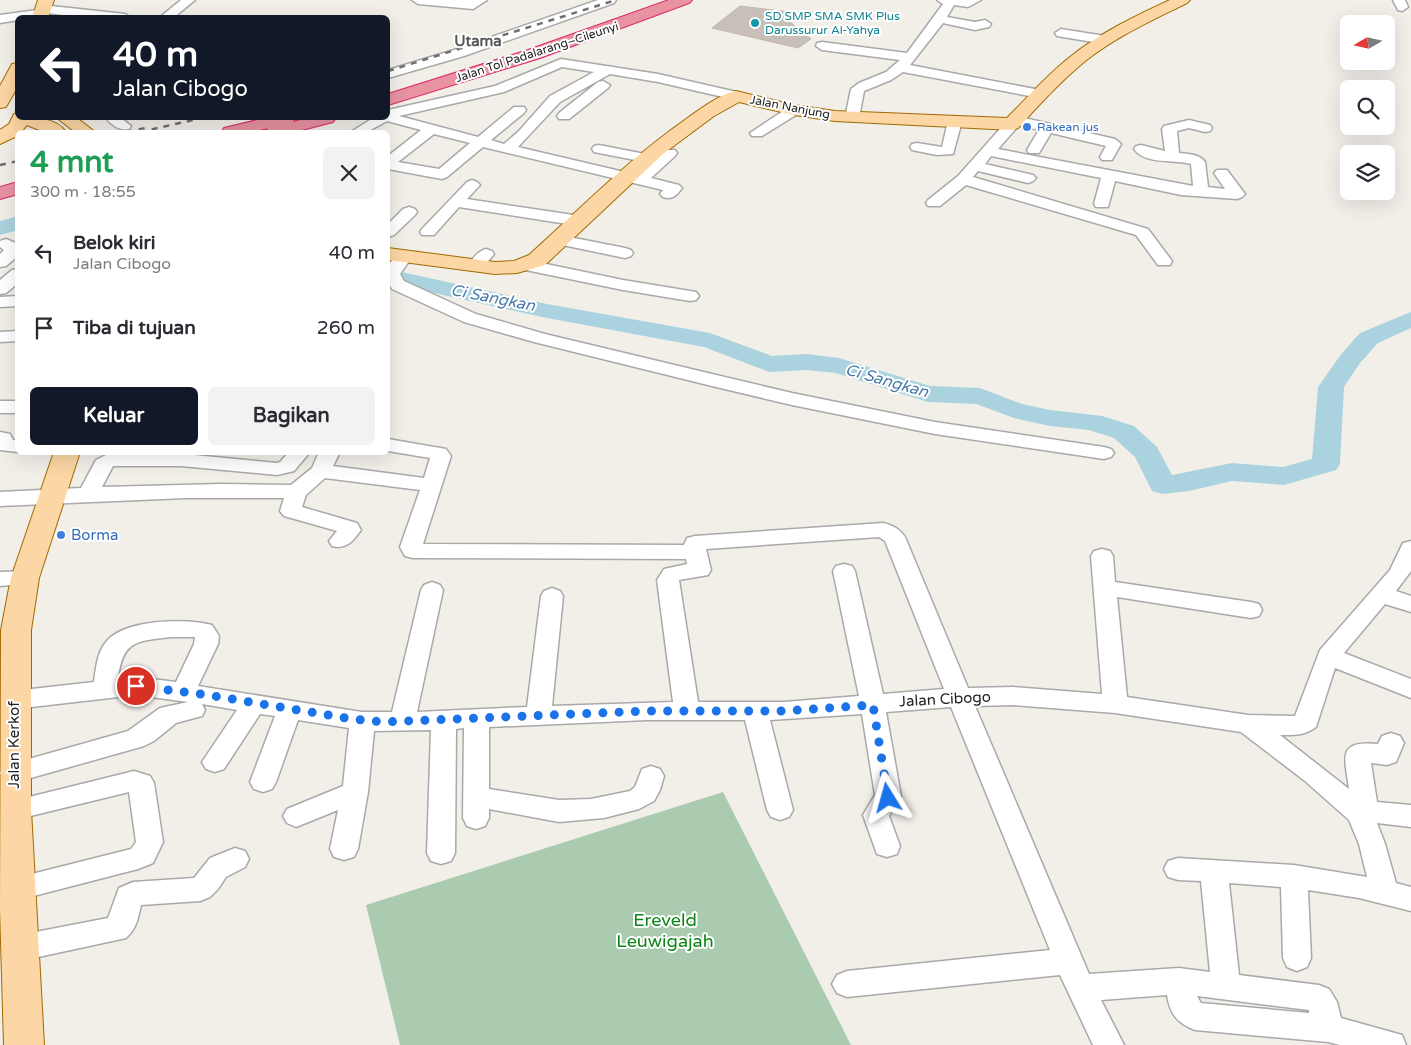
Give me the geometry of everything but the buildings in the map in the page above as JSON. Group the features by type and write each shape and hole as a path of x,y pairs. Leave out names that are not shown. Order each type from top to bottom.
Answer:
{"highway":[{"name":"Jalan Tol Padalarang–Cileunyi","path":"390,87 520,48 656,0"},
{"name":"Jalan Tol Padalarang–Cileunyi","path":"390,99 534,54 684,0"},
{"path":"239,130 278,120"},
{"path":"282,130 320,120"},
{"path":"0,193 15,189"},
{"path":"0,206 15,202"}],"main road":[{"path":"1014,122 1040,94 1086,52 1104,40 1176,1"},
{"path":"0,103 15,76"},
{"name":"Jalan Nanjung","path":"396,266 480,260 506,268 537,260 580,221 633,178 645,158 706,112 736,96 794,110 852,118 1014,122"},
{"path":"0,103 15,98"},
{"path":"0,117 13,129 39,122 53,130"},
{"path":"69,120 83,130"},
{"name":"Jalan Kerkof","path":"24,1045 14,773 9,692 8,622 12,578 51,496 66,455"}],"street":[{"path":"169,15 189,0"},
{"path":"418,0 474,5 481,0"},
{"path":"390,73 459,53 610,0"},
{"path":"852,118 858,89 890,75 900,67 940,19 946,1 968,4 975,0"},
{"path":"19,15 42,10 94,15"},
{"path":"0,19 15,16"},
{"path":"940,19 975,26 985,24"},
{"path":"0,23 15,28"},
{"path":"1061,33 1104,40"},
{"path":"822,46 909,56"},
{"path":"390,116 499,89 527,79 558,64 568,63 622,73 661,72 736,96"},
{"path":"900,67 1040,94"},
{"path":"508,149 524,135 556,100 608,70"},
{"path":"564,116 589,95 622,73"},
{"path":"390,168 442,174 519,110"},
{"path":"756,133 794,110"},
{"path":"390,117 480,142 674,188 668,194"},
{"path":"361,130 379,120"},
{"path":"918,120 916,153 948,151 955,121"},
{"path":"934,203 963,179 1014,122 1113,143 1107,157"},
{"path":"1172,156 1172,140 1168,129 1189,124 1205,128"},
{"path":"1034,150 1047,128"},
{"path":"390,168 432,129"},
{"path":"599,149 645,158"},
{"path":"1141,149 1152,154 1193,158 1198,162 1201,192"},
{"path":"988,151 1109,177 1181,190 1237,194 1222,173"},
{"path":"633,178 670,153"},
{"path":"975,166 1028,178"},
{"path":"1102,204 1109,177"},
{"path":"963,179 1142,232 1164,261"},
{"path":"428,232 472,185"},
{"path":"455,202 580,221"},
{"path":"390,230 409,212"},
{"path":"559,240 625,253"},
{"path":"0,262 15,250 8,243"},
{"path":"527,264 623,285 690,296"},
{"path":"396,266 470,318 540,338 757,391 935,428 1104,453"},
{"path":"0,290 15,277"},
{"path":"0,302 15,301"},
{"path":"0,336 15,336"},
{"path":"0,407 15,407"},
{"path":"0,438 3,438 5,445 15,446"},
{"path":"390,445 439,453 441,458 410,549 413,551 695,552"},
{"path":"89,493 103,464 108,460 183,456 222,458 283,469 291,464 298,455"},
{"path":"340,541 350,530 349,528 291,511 296,492 326,462 432,485"},
{"path":"0,499 89,493 236,490 296,492"},
{"path":"687,711 668,580 672,574 699,571 694,544 696,542 883,530 890,533 896,539 1080,988 1109,1045"},
{"path":"1411,548 1399,573 1328,656 1411,690"},
{"path":"1102,556 1114,704"},
{"path":"844,571 873,705 888,796 877,813 876,818 887,846"},
{"path":"1105,588 1251,610"},
{"path":"402,722 432,590"},
{"path":"1381,594 1411,604"},
{"path":"538,716 552,596"},
{"path":"14,773 135,739 144,734 188,701 207,636 204,631 196,628 149,632 118,642 111,657 106,688"},
{"name":"Jalan Cibogo","path":"9,692 136,686 188,701 254,703 362,721 402,722 687,711 823,709 960,697 1013,696 1114,704 1248,724 1292,727 1304,724 1307,720 1315,690 1328,656"},
{"path":"215,762 254,703"},
{"path":"263,782 290,709"},
{"path":"755,711 780,810"},
{"path":"476,719 476,808 523,803 560,811 574,811 628,802 638,799 647,791 651,776"},
{"path":"441,853 444,720"},
{"path":"344,849 354,792 362,721"},
{"path":"1248,724 1362,812 1411,816"},
{"path":"1391,742 1387,755 1360,752 1357,754 1362,812 1372,844 1398,896"},
{"path":"14,810 134,781 141,783 150,842 138,858 18,888"},
{"path":"296,816 354,792"},
{"path":"20,948 116,930 123,923 129,896 133,894 200,889 217,866 234,859"},
{"path":"1178,869 1294,876 1346,883 1398,896"},
{"path":"1214,871 1226,987"},
{"path":"1294,876 1297,958"},
{"path":"847,984 1069,960"},
{"path":"1080,988 1179,981 1319,998 1322,1002 1328,1028"},
{"path":"1179,981 1184,1007 1194,1016 1328,1028 1391,1045"}],"green space":[{"name":"Ereveld Leuwigajah","path":"723,792 851,1045 400,1045 366,905"}],"waterway":[{"name":"Ci Sangkan","path":"0,228 15,224"},
{"name":"Ci Sangkan","path":"390,276 547,311 710,341 769,364 806,362 839,366 928,394 980,396 1014,410 1050,418 1092,422 1124,432 1147,453 1162,485 1189,482 1232,472 1284,476 1326,464 1331,387 1351,358 1369,338 1411,319"}],"railway":[{"path":"390,70 616,0"},
{"path":"149,130 193,120"},
{"path":"136,130 145,128"},
{"path":"0,165 15,162"}],"place":[{"name":"SD SMP SMA SMK Plus Darussurur Al-Yahya","path":"755,23"},
{"name":"Rakean jus","path":"1027,127"},
{"name":"Borma","path":"61,535"}],"district":[{"name":"Utama","path":"478,41"}],"route":[{"path":"136,686 208,695 362,721 383,722 647,711 784,711 873,705 888,798"}]}
